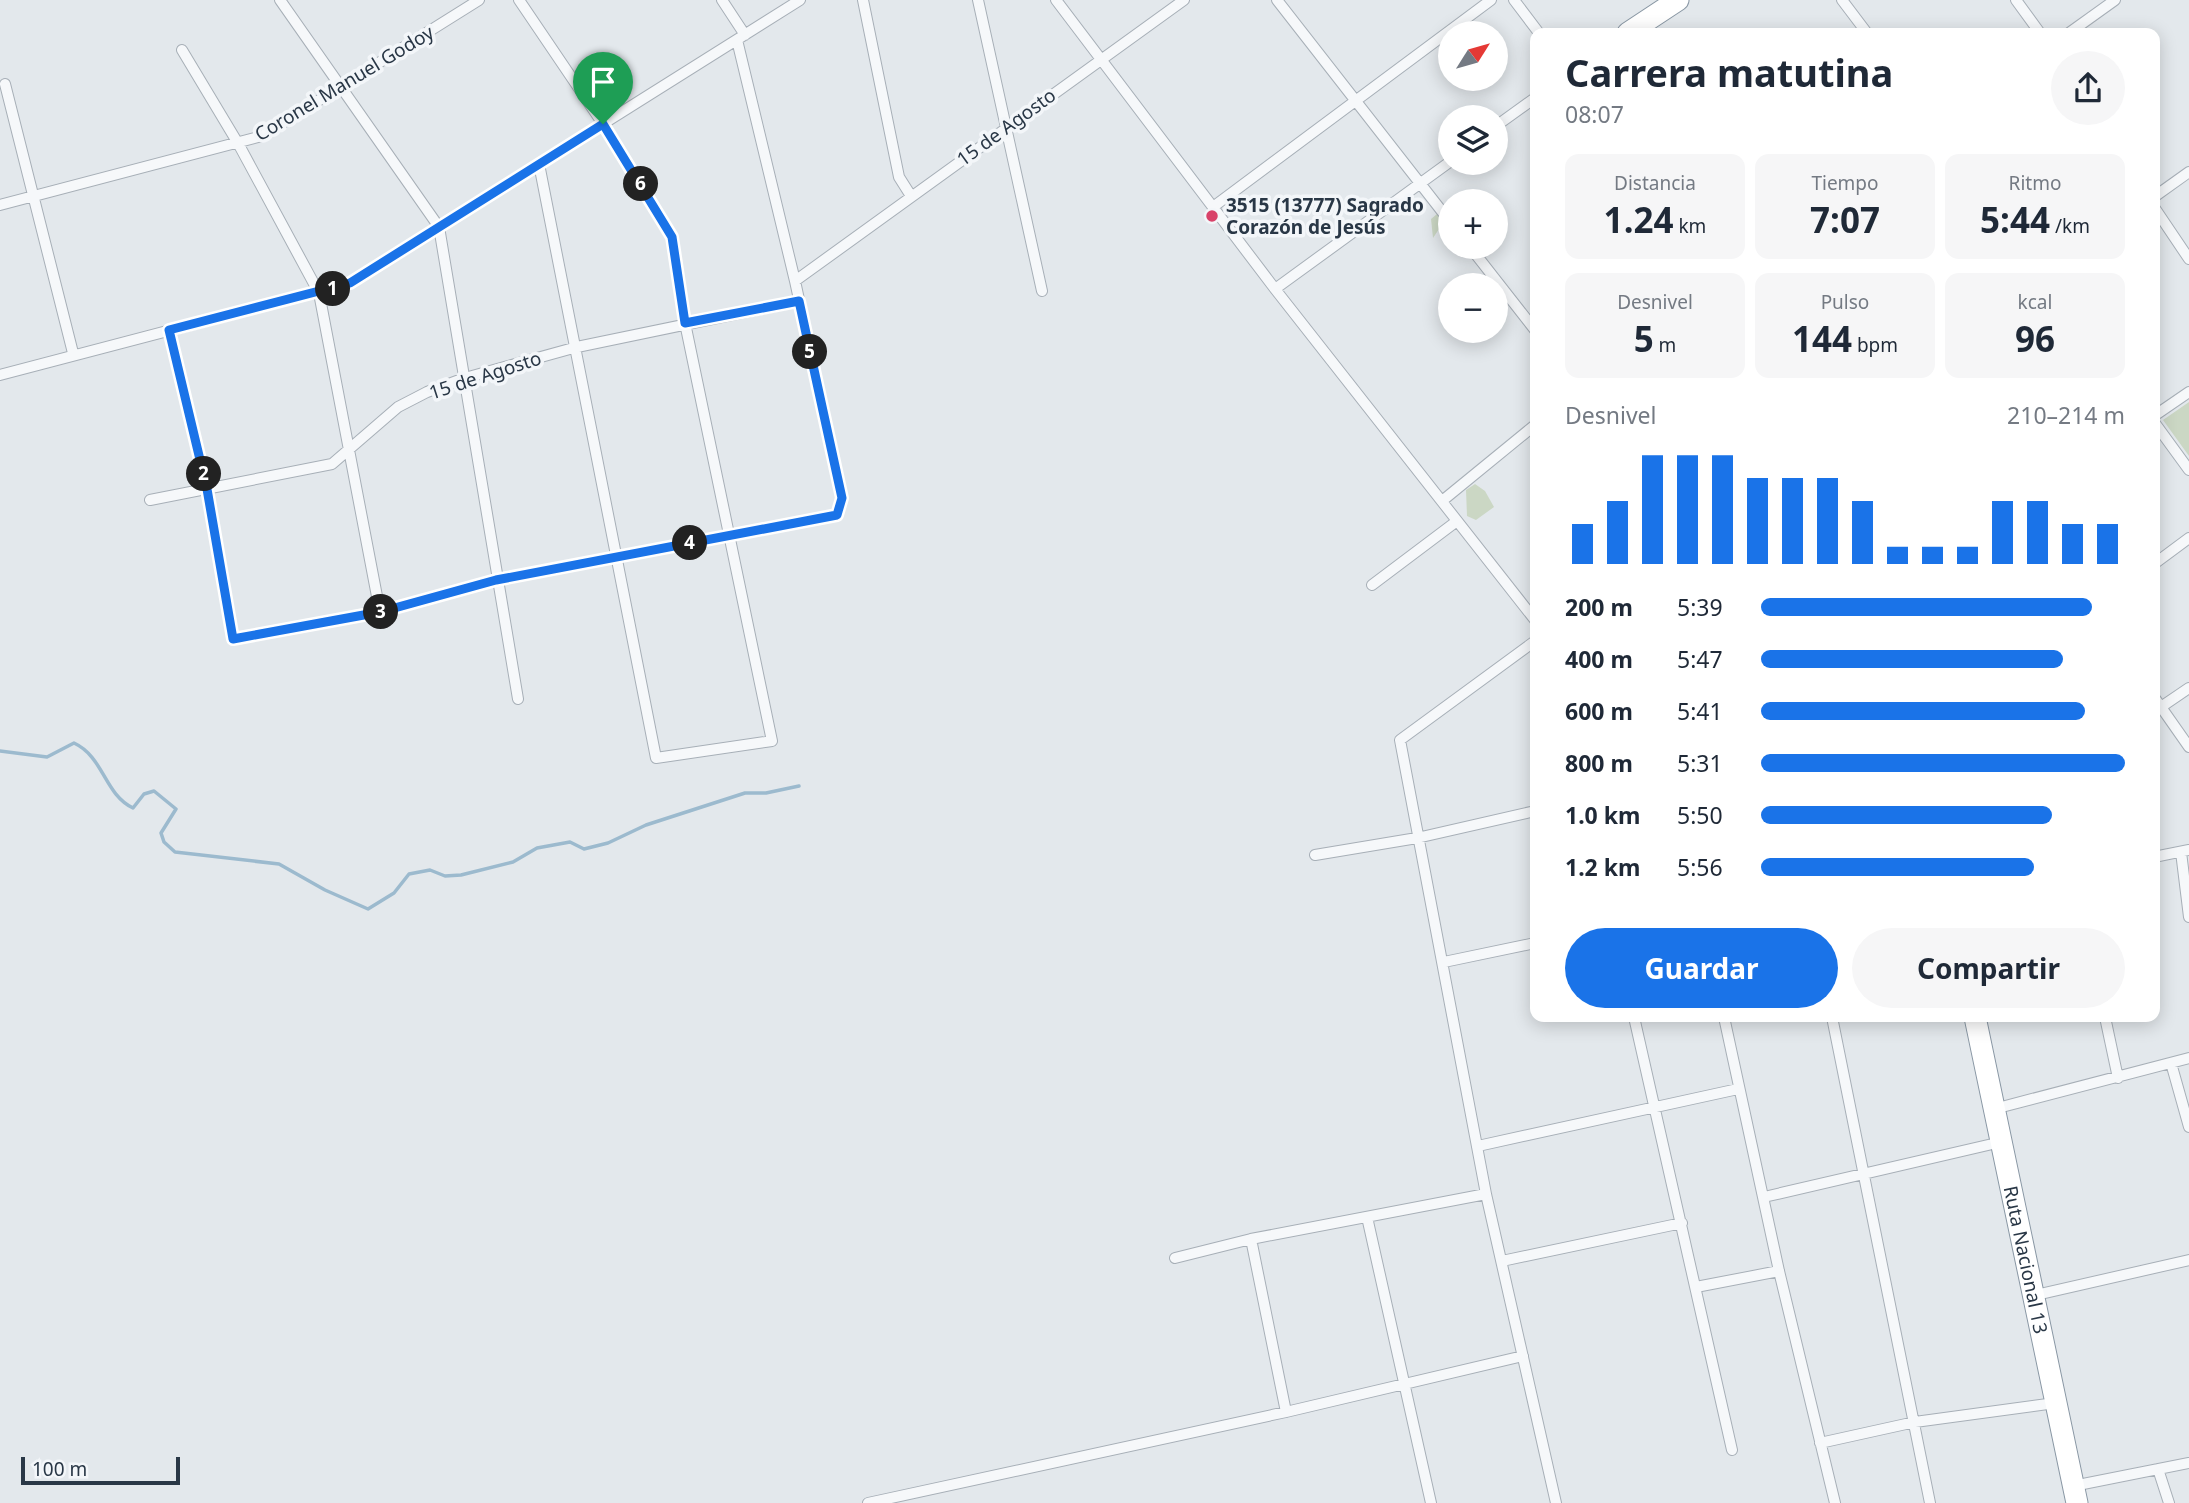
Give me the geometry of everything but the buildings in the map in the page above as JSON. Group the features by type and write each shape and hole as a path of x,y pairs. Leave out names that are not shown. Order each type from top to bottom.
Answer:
{"highway":[{"path":"1636,28 1678,0"},
{"name":"Ruta Nacional 13","path":"1976,1022 2075,1495"}],"street":[{"path":"280,0 439,227 518,699"},
{"name":"Coronel Manuel Godoy","path":"0,205 239,145 262,136 480,0"},
{"path":"519,0 603,124 672,237 685,323 772,741 656,758 539,164"},
{"path":"169,330 207,489 233,639 380,612 496,580 837,515 842,498 741,37 722,0"},
{"path":"0,374 350,283 800,0"},
{"path":"863,0 899,177 911,196"},
{"path":"978,0 1042,291"},
{"path":"1056,0 1275,289 1530,614"},
{"name":"15 de Agosto","path":"795,281 1184,0"},
{"path":"1278,0 1438,207"},
{"path":"1213,206 1491,0"},
{"path":"1514,0 1535,28"},
{"path":"1842,0 1863,28"},
{"path":"2016,0 2036,28"},
{"path":"2076,28 2115,0"},
{"path":"182,50 239,145 319,293 380,612"},
{"path":"5,84 74,353"},
{"path":"1508,117 1530,102"},
{"path":"1275,289 1438,171"},
{"path":"2160,193 2189,172"},
{"path":"2160,215 2189,258"},
{"path":"1479,259 1530,324"},
{"name":"15 de Agosto","path":"150,500 332,464 398,408 427,392 466,378 577,347 799,301"},
{"path":"2160,412 2189,392"},
{"path":"1441,501 1530,429"},
{"path":"2160,430 2189,470"},
{"path":"1372,586 1457,521"},
{"path":"2160,560 2189,538"},
{"path":"1530,645 1400,740 1486,1194 1556,1503"},
{"path":"2160,701 2189,688"},
{"path":"2160,705 2189,747"},
{"path":"1315,855 1417,838 1530,812"},
{"path":"2160,856 2185,851 2189,916"},
{"path":"1444,962 1530,944"},
{"path":"1635,1022 1657,1107 1732,1450"},
{"path":"1725,1022 1779,1271 1835,1503"},
{"path":"1833,1022 1930,1503"},
{"path":"2106,1022 2118,1078"},
{"path":"1994,1109 2189,1058"},
{"path":"2171,1063 2189,1127"},
{"path":"1478,1146 1738,1089"},
{"path":"1764,1197 2001,1142"},
{"path":"1175,1258 1251,1239 1486,1194"},
{"path":"1367,1217 1431,1503"},
{"path":"1502,1261 1682,1223"},
{"path":"1251,1239 1286,1412"},
{"path":"2032,1296 2189,1260"},
{"path":"1696,1287 1779,1271"},
{"path":"868,1503 1286,1412 1523,1356"},
{"path":"1820,1443 1915,1422 2055,1403"},
{"path":"2075,1495 2158,1469 2189,1463"},
{"path":"2158,1469 2169,1503"}],"green space":[{"path":"1438,215 1438,230 1433,238 1431,219"},
{"path":"2189,402 2189,456 2163,420"},
{"path":"1475,484 1485,491 1494,507 1476,520 1467,516 1466,490"}],"waterway":[{"path":"0,751 47,757 74,743 92,757 123,802 133,808 144,794 154,791 176,809 161,833 164,842 175,852 279,864 325,890 368,909 394,893 409,874 430,870 445,876 461,875 513,862 537,848 570,842 584,849 608,843 646,825 745,793 766,793 799,786"}],"place":[{"name":"3515 (13777) Sagrado Corazón de Jesús","path":"1212,216"}],"route":[{"path":"603,124 662,216 672,237 685,323 799,301 842,498 837,515 496,580 380,612 233,639 207,489 169,330 350,283 603,124"}]}
